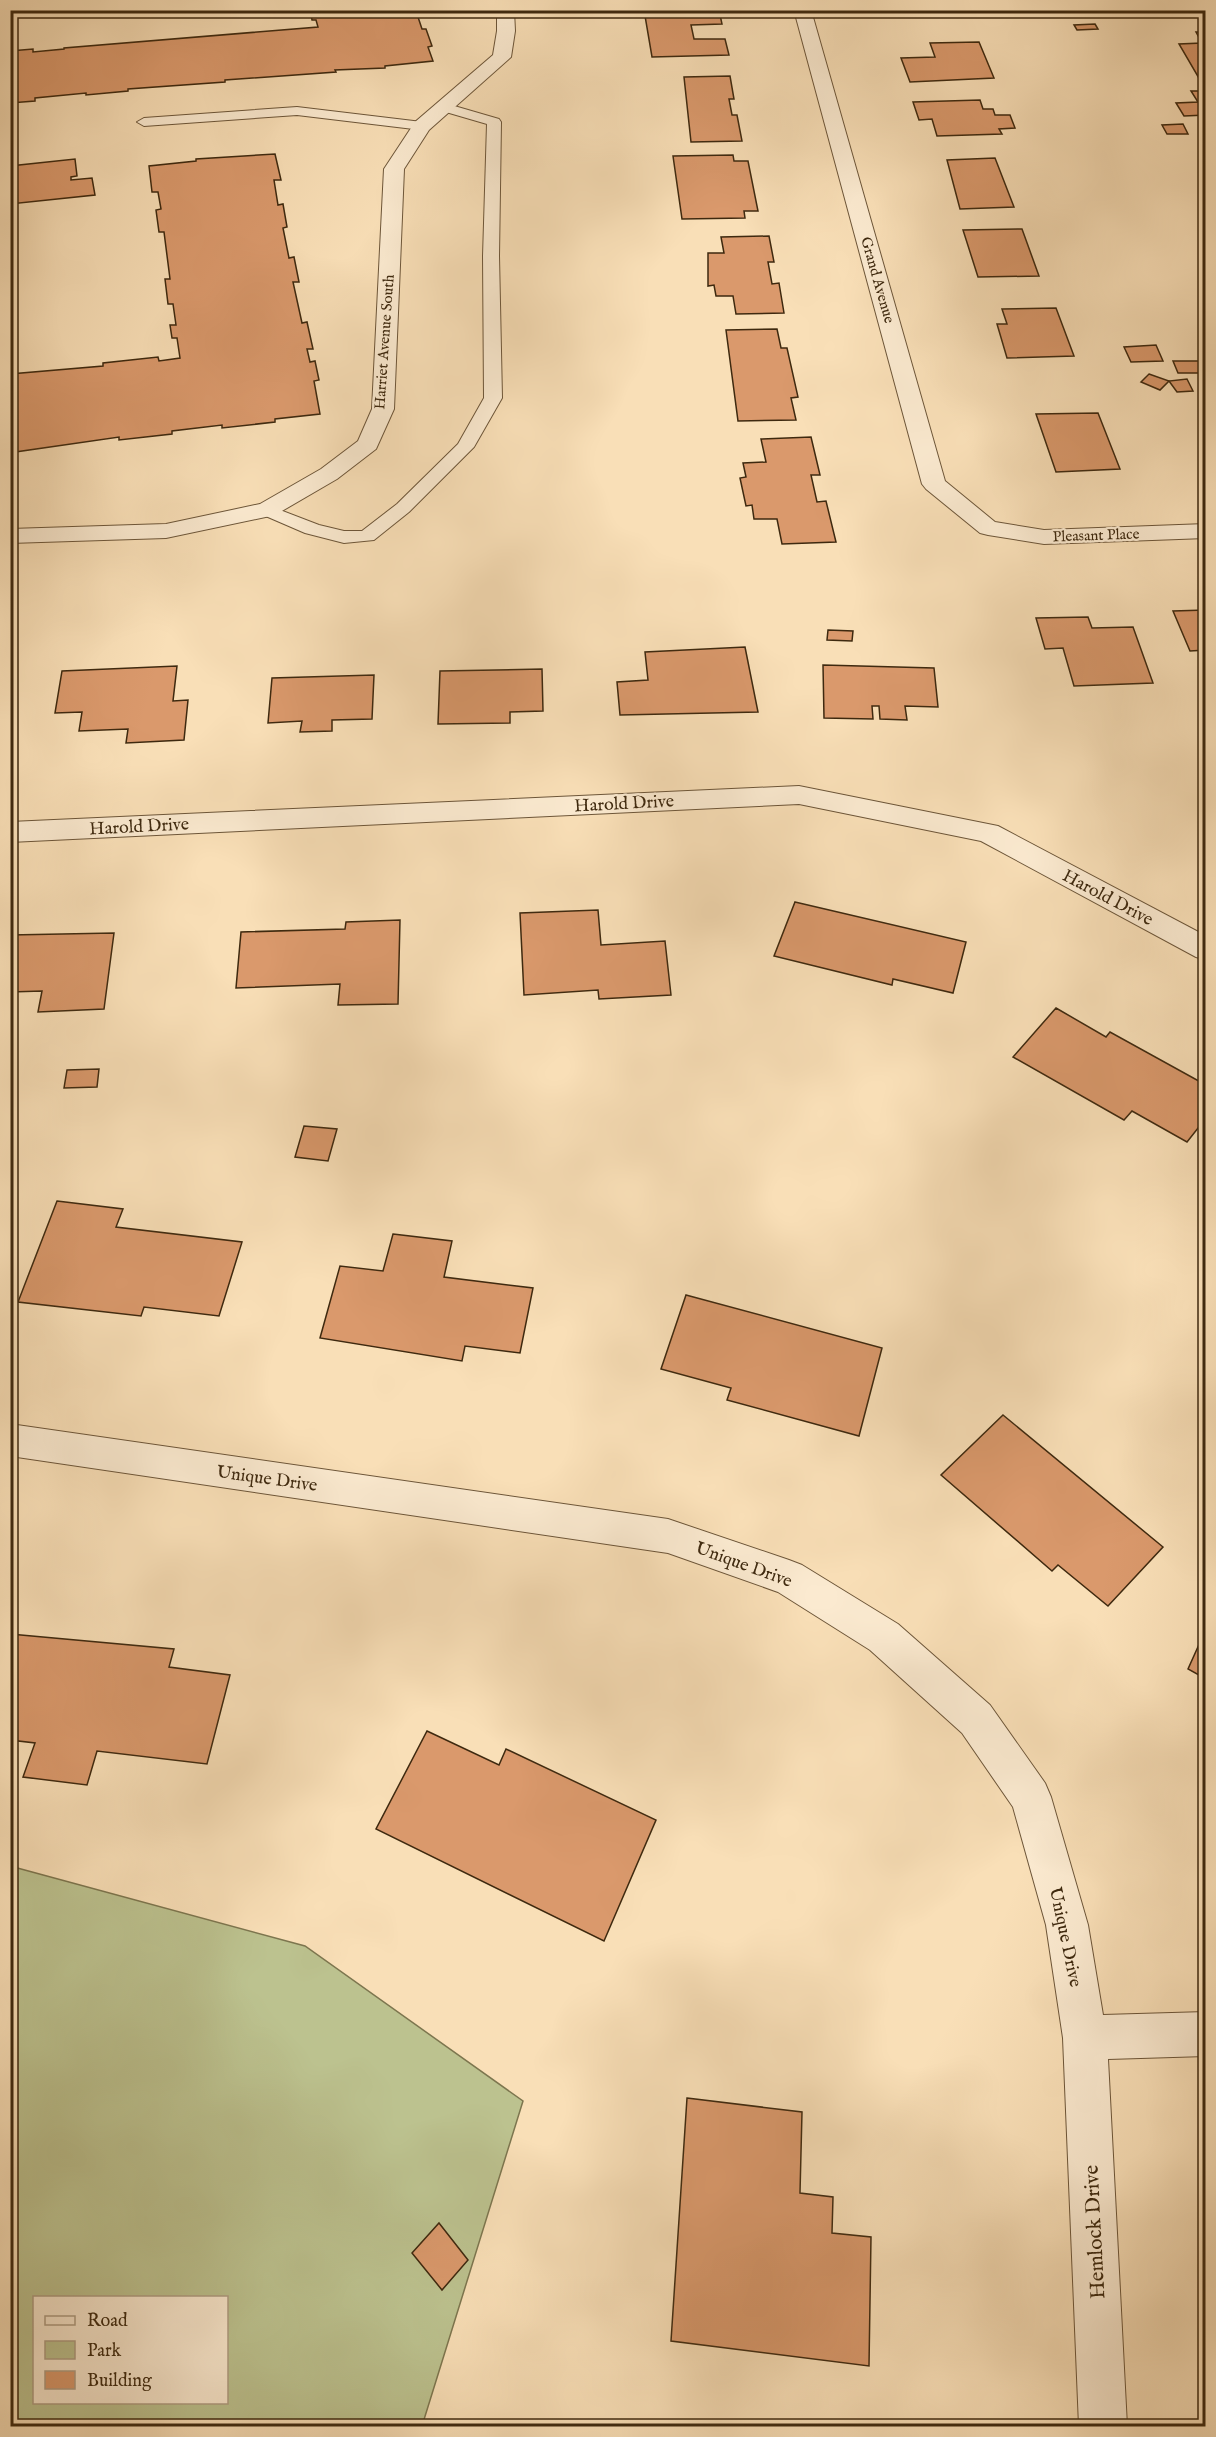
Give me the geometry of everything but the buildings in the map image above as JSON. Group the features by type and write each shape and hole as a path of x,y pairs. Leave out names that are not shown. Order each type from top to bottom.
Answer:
{"street":[{"name":"Harriet Avenue South","path":"10,536 166,531 267,510 329,474 368,444 382,409 394,169 422,126 502,57 506,31 505,10"},
{"name":"Grand Avenue","path":"802,10 934,484 988,528"},
{"name":"Pleasant Place","path":"988,528 1044,537 1206,531"},
{"name":"Harold Drive","path":"10,832 799,795 988,833 1206,949"},
{"name":"Unique Drive","path":"10,1440 668,1536 789,1578 884,1637 976,1719 1031,1797 1067,1925 1085,2038"},
{"path":"1085,2038 1206,2034"},
{"name":"Hemlock Drive","path":"1085,2038 1103,2427"}],"lane":[{"path":"267,510 312,529 333,535 366,536 403,508 465,447 493,398 491,256 494,122 444,107"},
{"path":"144,122 297,111 422,126"}],"green space":[{"path":"10,1866 305,1946 523,2101 422,2426 11,2426"}]}
